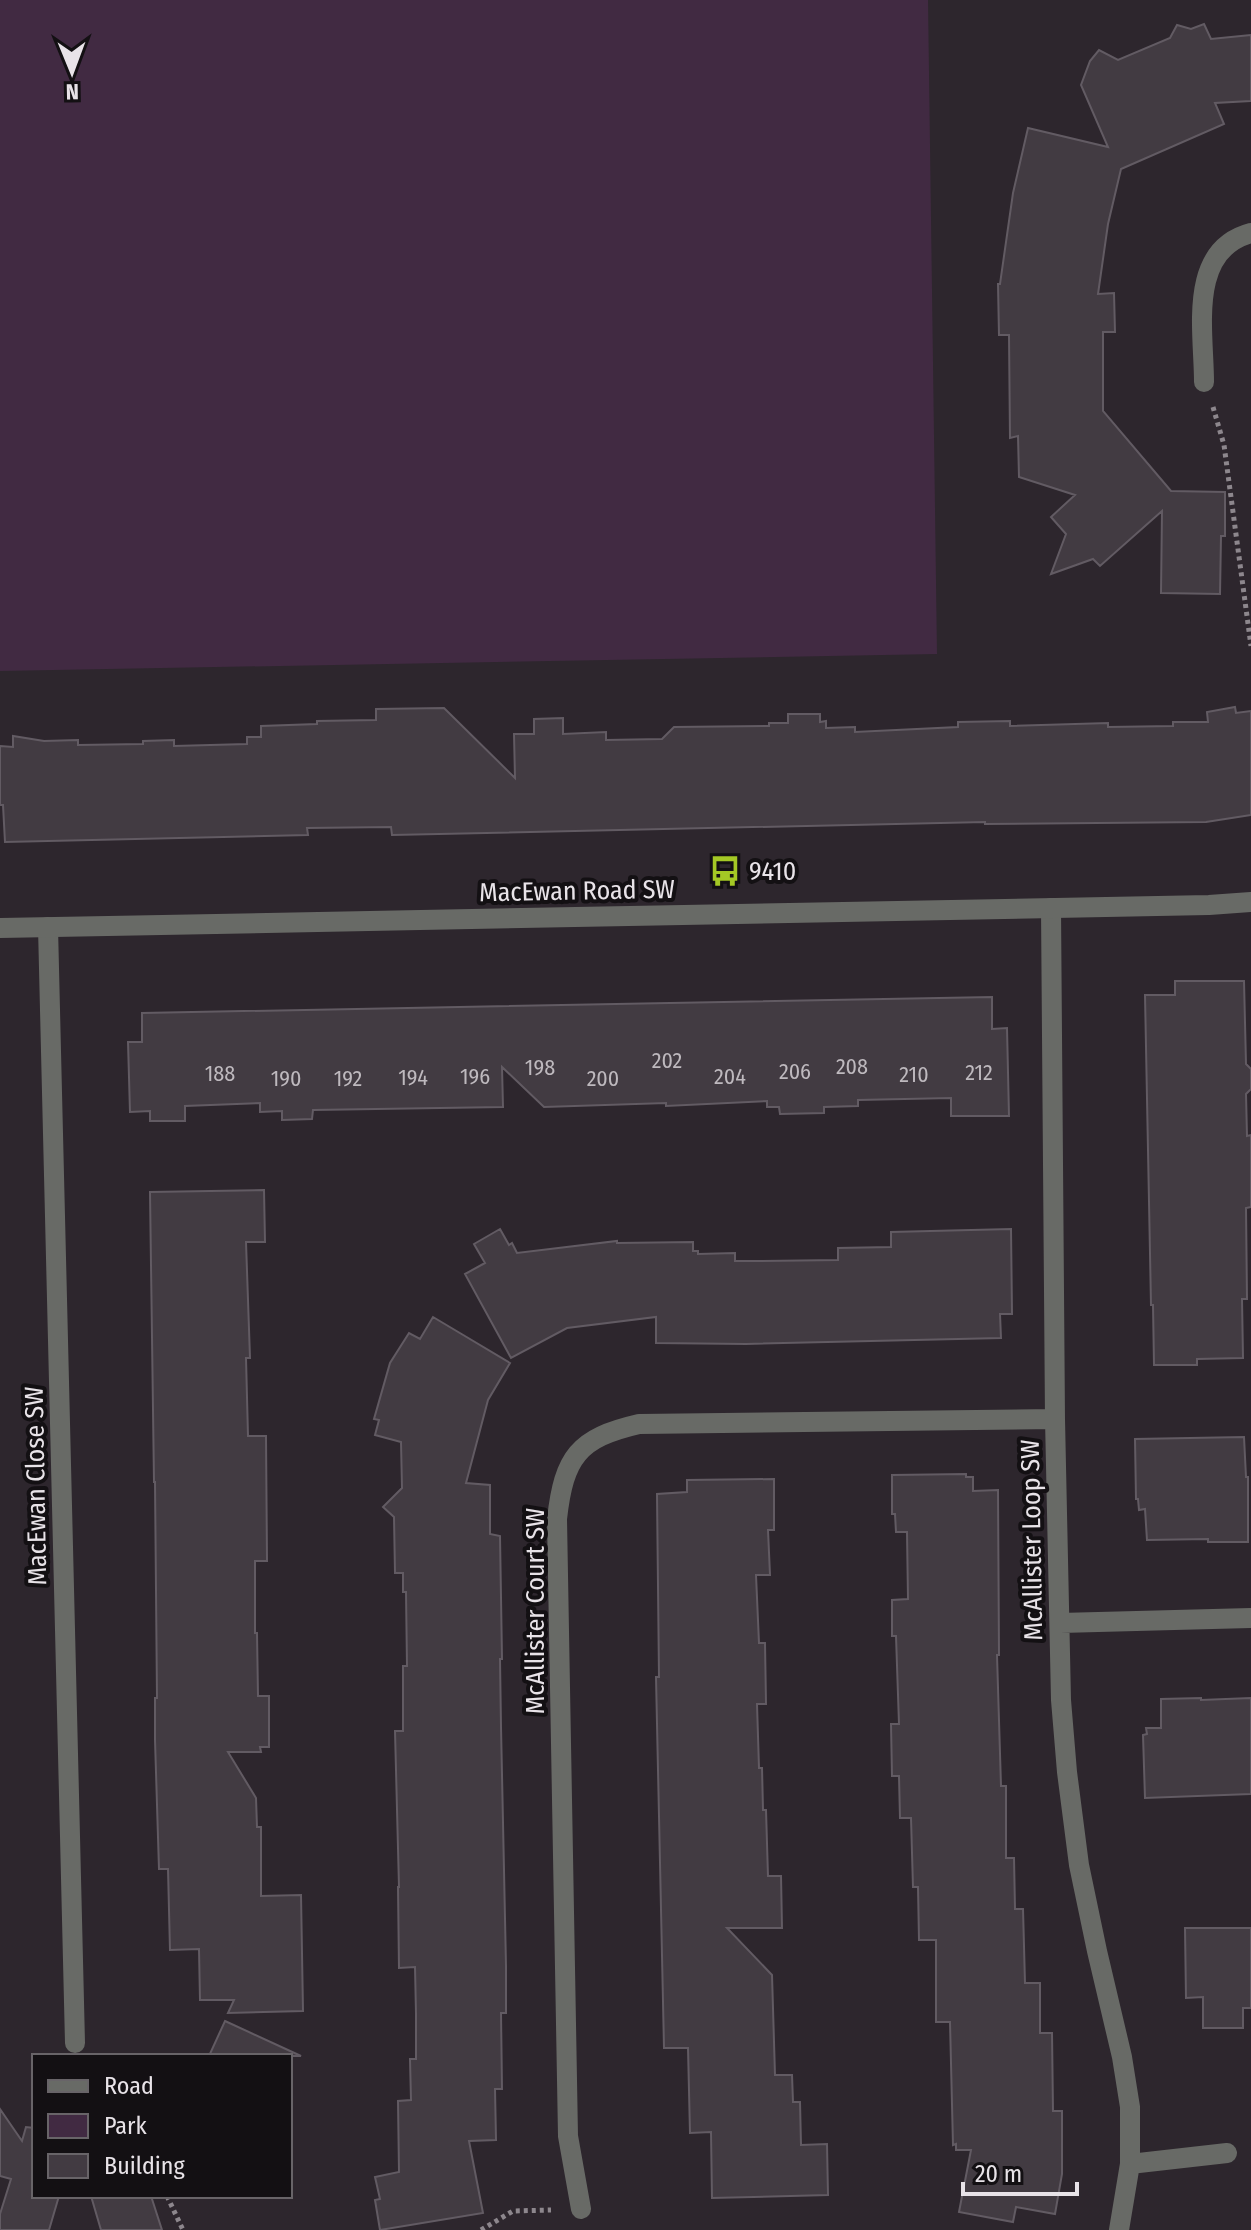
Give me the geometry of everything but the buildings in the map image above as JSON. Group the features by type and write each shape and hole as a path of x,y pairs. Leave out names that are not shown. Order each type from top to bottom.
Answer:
{"street":[{"path":"1204,382 1203,296 1206,277 1222,247 1236,237 1251,233"},
{"name":"MacEwan Road SW","path":"0,928 1251,902"},
{"name":"McAllister Loop SW","path":"1051,908 1055,1419 1061,1700 1073,1819 1130,2107 1130,2164 1119,2230"},
{"name":"MacEwan Close SW","path":"48,927 75,2043"},
{"name":"McAllister Court SW","path":"581,2209 568,2136 557,1519 565,1474 574,1457 594,1438 639,1424 1055,1419"},
{"path":"1060,1623 1251,1618"},
{"path":"1130,2164 1227,2153"}],"path":[{"path":"1204,382 1223,440 1251,646"},
{"path":"168,2198 183,2230"},
{"path":"481,2230 513,2211 581,2209"}],"green space":[{"path":"0,0 928,0 937,654 0,671"}],"place":[{"name":"9410","path":"725,871"}]}
